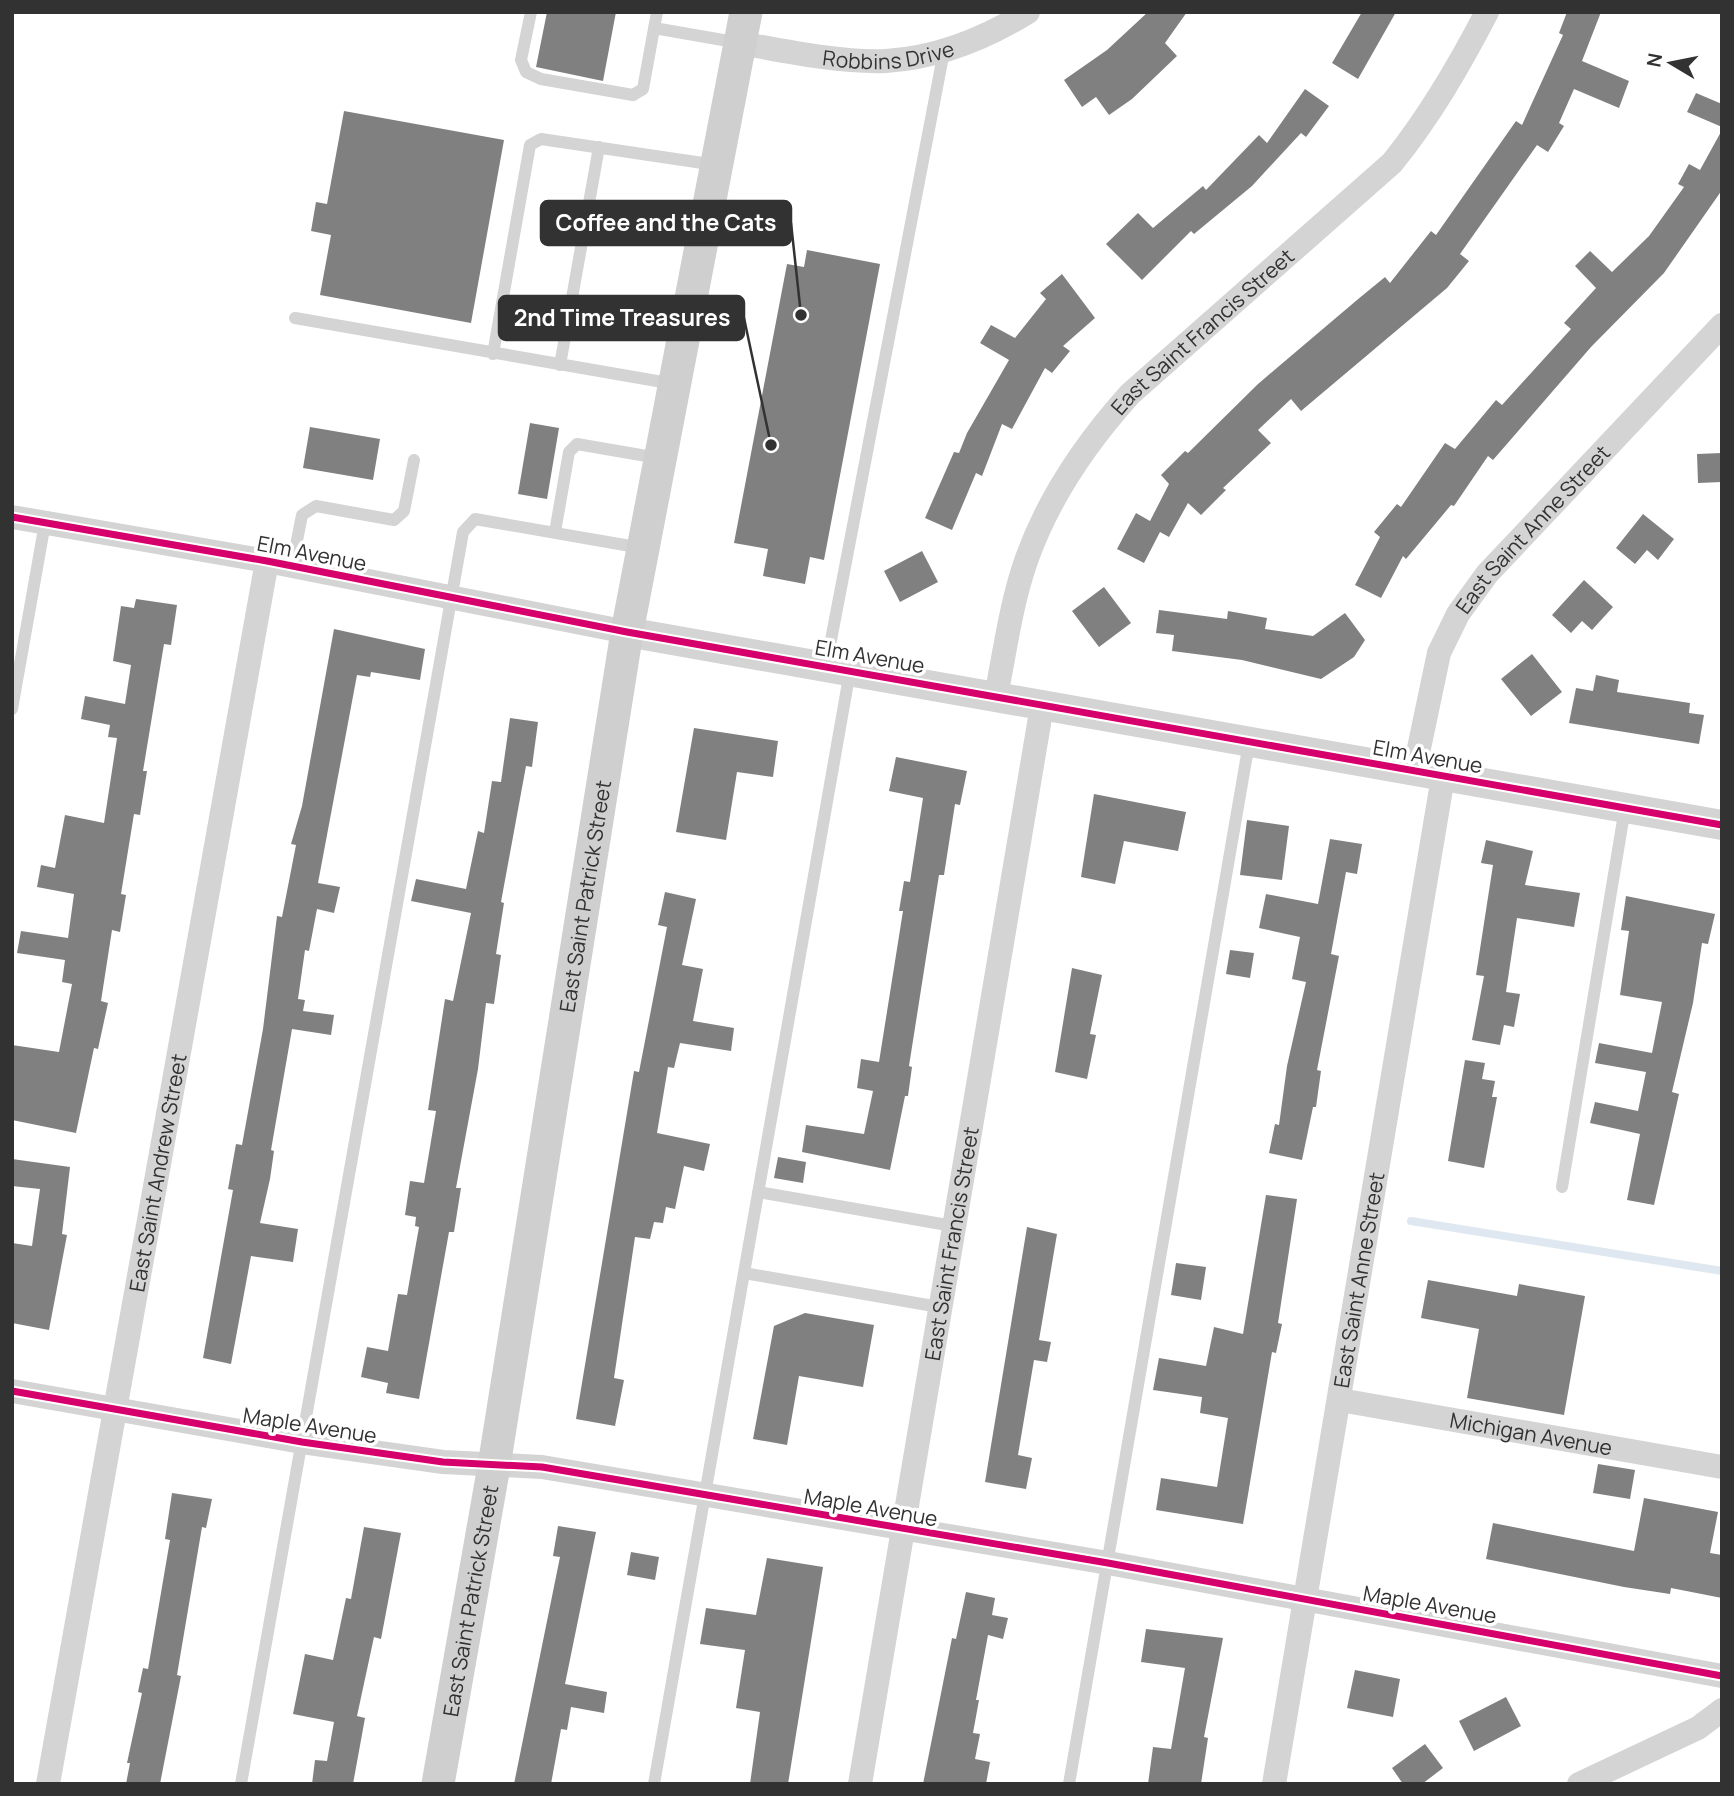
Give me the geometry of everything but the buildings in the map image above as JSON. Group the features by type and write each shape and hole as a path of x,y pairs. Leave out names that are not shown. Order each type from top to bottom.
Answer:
{"main road":[{"name":"East Saint Patrick Street","path":"438,1784 494,1466 627,632 743,28"}],"street":[{"name":"Robbins Drive","path":"743,28 795,53 885,61 944,51 1002,29 1028,12"},
{"name":"East Saint Francis Street","path":"996,696 1026,561 1048,510 1102,426 1130,394 1392,163 1421,126 1458,70 1487,12"},
{"name":"East Saint Anne Street","path":"1274,1784 1340,1400 1428,774 1438,653 1458,614 1487,574 1719,334"},
{"name":"Elm Avenue","path":"12,517 267,561 627,632 1722,825"},
{"name":"East Saint Andrew Street","path":"48,1784 267,561"},
{"name":"East Saint Francis Street","path":"860,1784 1042,706"},
{"name":"Maple Avenue","path":"12,1391 302,1442 443,1462 542,1467 904,1531 1108,1563 1722,1676"},
{"name":"Michigan Avenue","path":"1340,1400 1722,1467"},
{"path":"1579,1784 1698,1728 1722,1710"}],"lane":[{"path":"531,12 521,60 526,72 541,79 633,95 643,89 657,12"},
{"path":"654,28 743,28"},
{"path":"654,1784 758,1192 838,668 944,51"},
{"path":"493,354 530,145 541,139 717,165"},
{"path":"560,365 600,147"},
{"path":"295,318 675,384"},
{"path":"555,532 569,452 577,444 660,458"},
{"path":"292,566 302,515 316,506 394,520 404,511 414,460"},
{"path":"241,1784 449,597 463,532 475,519 643,548"},
{"path":"12,709 45,523"},
{"path":"1069,1784 1249,742"},
{"path":"1562,1187 1625,808"},
{"path":"758,1192 953,1226"},
{"path":"744,1273 939,1307"}],"waterway":[{"path":"1411,1221 1722,1271"}],"cycle path":[{"path":"12,517 267,561 627,632 1722,825"},
{"path":"12,1391 302,1442 443,1462 542,1467 1108,1563 1722,1676"}],"place":[{"name":"Coffee and the Cats","path":"801,315"},
{"name":"2nd Time Treasures","path":"771,445"}]}
